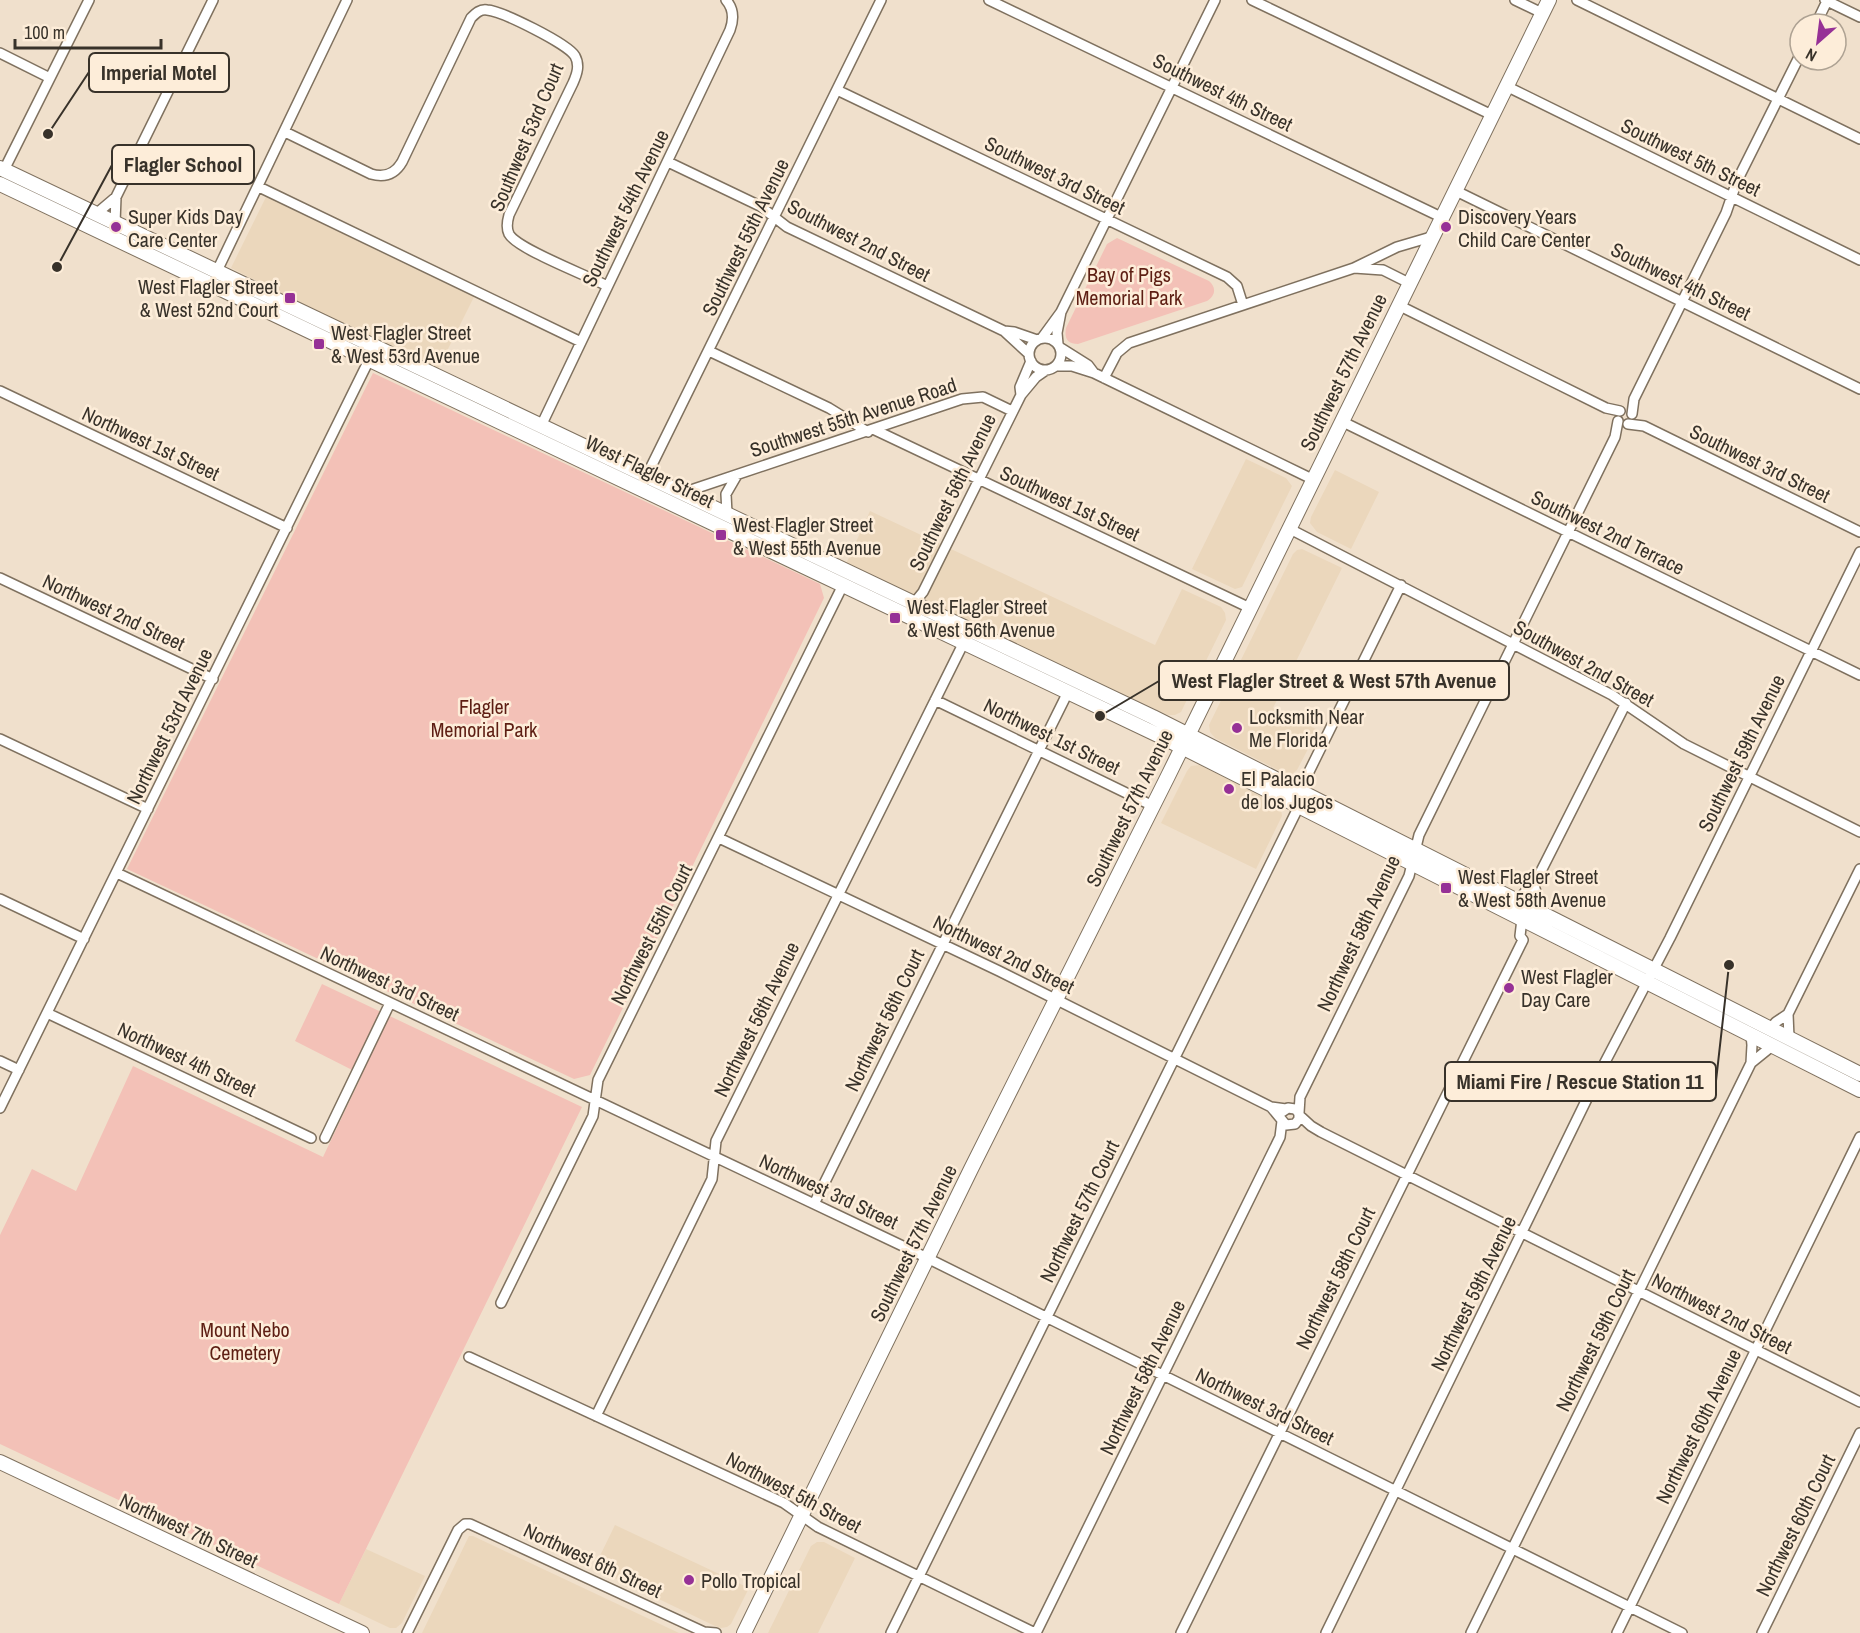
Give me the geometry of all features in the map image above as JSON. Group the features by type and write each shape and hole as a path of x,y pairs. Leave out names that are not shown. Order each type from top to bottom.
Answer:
{"main road":[{"name":"Southwest 57th Avenue","path":"744,1633 1548,0"},
{"name":"West Flagler Street","path":"1,176 32,183 375,346 483,405 643,482 682,493 993,640 1184,740 1299,806 1522,919 1770,1029 1860,1074"},
{"name":"West Flagler Street","path":"1,176 176,267 369,360 541,426 643,482 657,497 1068,692 1300,790 1533,908 1751,1035 1860,1090"},
{"path":"176,267 199,272 218,272"},
{"path":"346,348 363,349 375,346"},
{"path":"369,360 405,361"},
{"path":"657,497 682,493"},
{"path":"886,605 902,606 914,603"},
{"path":"964,642 993,640"},
{"name":"Northwest 7th Street","path":"0,1462 362,1633"}],"street":[{"path":"1,176 89,0"},
{"path":"96,214 116,196 213,0"},
{"path":"218,272 347,0"},
{"name":"Southwest 55th Avenue","path":"643,482 881,0"},
{"name":"Southwest 4th Street","path":"989,0 1441,217"},
{"path":"1215,0 1061,312 1040,339 1030,347 1030,358 1036,367 1046,370 1057,366 1071,366 1094,373 1312,479"},
{"path":"1252,0 1492,115"},
{"path":"1515,0 1542,14"},
{"path":"1577,0 1860,139"},
{"path":"1826,0 1860,17"},
{"name":"Southwest 54th Avenue","path":"541,426 730,30 733,18 728,2"},
{"name":"Southwest 53rd Court","path":"285,132 371,174 380,176 390,174 402,162 466,28 478,11 489,10 502,14 566,45 575,56 578,65 576,77 509,215 507,224 509,233 524,246 607,286"},
{"path":"0,53 50,78"},
{"name":"Northwest 58th Avenue","path":"1036,1633 1280,1137 1296,1119 1300,1097 1409,876 1419,836 1726,213 1737,181 1791,72"},
{"name":"Southwest 5th Street","path":"1506,86 1860,260"},
{"name":"Southwest 3rd Street","path":"837,90 1230,279 1238,288 1243,305"},
{"name":"Southwest 2nd Street","path":"668,162 760,206 797,232 1004,331 1040,339"},
{"path":"259,187 581,342"},
{"name":"Southwest 4th Street","path":"1454,190 1860,389"},
{"path":"115,223 116,196"},
{"path":"1104,378 1117,353 1126,344 1354,268 1397,247 1431,237"},
{"path":"1354,268 1383,270 1409,283"},
{"name":"Southwest 3rd Street","path":"1398,305 1860,532"},
{"path":"1057,366 1062,356 1057,333 1061,312"},
{"name":"Southwest 2nd Street","path":"1004,331 1030,358"},
{"path":"1040,339 1051,339 1088,365 1094,373"},
{"name":"Southwest 1st Street","path":"709,351 872,431 1250,608"},
{"name":"Southwest 56th Avenue","path":"1021,395 1020,387 1030,358"},
{"name":"Northwest 53rd Avenue","path":"0,1108 369,360"},
{"name":"Southwest 56th Avenue","path":"914,603 923,592 1021,395 1036,377 1046,370"},
{"name":"Northwest 1st Street","path":"0,391 287,528"},
{"name":"Southwest 55th Avenue Road","path":"682,493 970,397 983,397 1012,411"},
{"name":"Southwest 2nd Terrace","path":"1341,421 1860,675"},
{"name":"Southwest 55th Avenue Road","path":"727,514 726,494 737,474"},
{"name":"Southwest 2nd Street","path":"1288,528 1626,703 1678,740 1860,832"},
{"name":"Southwest 59th Avenue","path":"1650,976 1860,552"},
{"name":"Northwest 2nd Street","path":"0,578 213,679"},
{"name":"Northwest 55th Court","path":"501,1303 593,1116 598,1080 843,585"},
{"path":"1300,790 1401,585"},
{"name":"Northwest 56th Avenue","path":"596,1416 712,1179 716,1141 964,642"},
{"name":"Northwest 56th Court","path":"814,1204 1068,692"},
{"name":"Northwest 1st Street","path":"934,700 1153,806"},
{"path":"1518,901 1529,887 1534,885 1626,703"},
{"path":"0,739 148,809"},
{"name":"Northwest 57th Court","path":"891,1633 1299,806"},
{"name":"Northwest 2nd Street","path":"719,838 1055,999 1284,1114"},
{"path":"1789,1038 1788,1014 1860,869"},
{"name":"Northwest 3rd Street","path":"117,873 927,1258 1682,1633"},
{"path":"1533,908 1536,892 1534,885"},
{"path":"0,899 84,939"},
{"name":"Northwest 58th Court","path":"1522,919 1520,936 1523,940"},
{"name":"Northwest 58th Court","path":"1181,1633 1523,940 1527,940 1540,928"},
{"name":"Northwest 59th Avenue","path":"1326,1633 1650,976"},
{"path":"325,1138 390,1003"},
{"name":"Northwest 4th Street","path":"47,1013 310,1138"},
{"path":"1770,1029 1788,1014"},
{"name":"Northwest 59th Court","path":"1471,1633 1751,1063 1751,1035"},
{"name":"Northwest 59th Court","path":"1751,1063 1772,1046"},
{"path":"0,1061 19,1070"},
{"name":"Northwest 58th Avenue","path":"1280,1137 1284,1114 1300,1097"},
{"name":"Northwest 2nd Street","path":"1284,1114 1295,1109 1296,1119"},
{"name":"Northwest 2nd Street","path":"1284,1114 1286,1125 1296,1119"},
{"name":"Northwest 2nd Street","path":"1296,1119 1860,1402"},
{"name":"Northwest 60th Avenue","path":"1617,1633 1860,1137"},
{"name":"Northwest 5th Street","path":"469,1357 784,1503 819,1527 1036,1633"},
{"name":"Northwest 60th Court","path":"1762,1633 1860,1433"},
{"name":"Northwest 6th Street","path":"407,1633 458,1530 465,1524 475,1524 704,1633 716,1633"}],"shaded area":[{"path":"266,197 474,297 437,371 231,268"},
{"path":"1246,459 1286,478 1292,486 1242,587 1235,589 1192,569"},
{"path":"1335,470 1379,492 1351,549 1317,532 1310,523"},
{"path":"870,511 1155,645 1182,589 1221,607 1226,620 1181,712 1168,715 846,564"},
{"path":"1302,549 1342,568 1273,708 1318,730 1297,770 1292,774 1284,773 1215,738 1210,732 1209,725 1293,554"},
{"path":"1200,765 1276,804 1281,809 1282,816 1256,869 1161,823 1187,771 1191,766"},
{"path":"615,1525 749,1588 731,1624 721,1628 715,1626 594,1568"},
{"path":"469,1536 473,1536 679,1633 422,1633"},
{"path":"817,1542 824,1542 855,1558 818,1633 768,1633 811,1546"},
{"path":"366,1549 425,1576 402,1623 396,1628 390,1628 339,1604"}],"green space":[{"name":"Bay of Pigs Memorial Park","path":"1117,238 1209,281 1214,289 1212,297 1207,301 1078,344 1072,343 1066,338 1066,328 1107,244"},
{"name":"Flagler Memorial Park","path":"373,373 820,584 824,598 590,1075 574,1079 127,869"},
{"name":"Mount Nebo Cemetery","path":"322,984 582,1107 339,1604 0,1444 0,1235 32,1169 76,1191 133,1066 323,1157 362,1075 295,1041"}],"place":[{"name":"Imperial Motel","path":"48,134"},
{"name":"Super Kids Day Care Center","path":"116,227"},
{"name":"Discovery Years Child Care Center","path":"1446,227"},
{"name":"Flagler School","path":"57,267"},
{"name":"West Flagler Street & West 52nd Court","path":"290,298"},
{"name":"West Flagler Street & West 53rd Avenue","path":"319,344"},
{"name":"West Flagler Street & West 55th Avenue","path":"721,535"},
{"name":"West Flagler Street & West 56th Avenue","path":"895,618"},
{"name":"West Flagler Street & West 57th Avenue","path":"1100,716"},
{"name":"Locksmith Near Me Florida","path":"1237,728"},
{"name":"El Palacio de los Jugos","path":"1229,789"},
{"name":"West Flagler Street & West 58th Avenue","path":"1446,888"},
{"name":"Miami Fire / Rescue Station 11","path":"1729,965"},
{"name":"West Flagler Day Care","path":"1509,988"},
{"name":"Pollo Tropical","path":"689,1580"}]}
